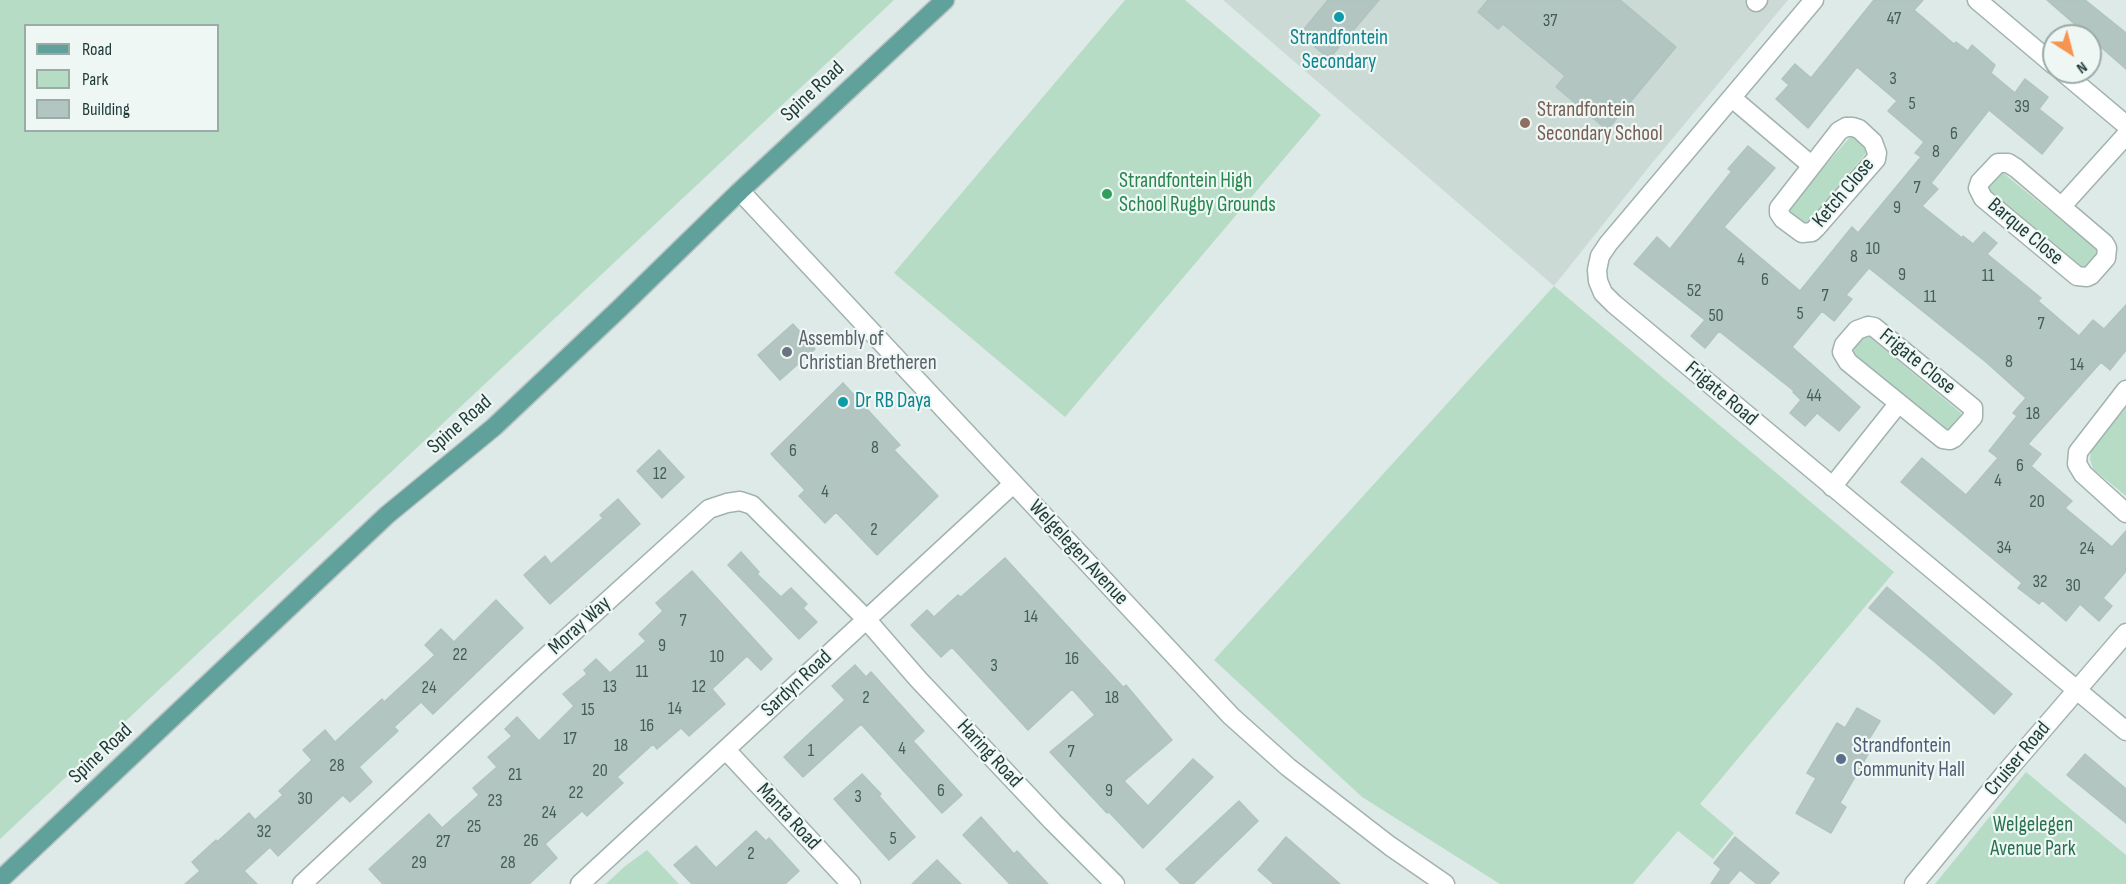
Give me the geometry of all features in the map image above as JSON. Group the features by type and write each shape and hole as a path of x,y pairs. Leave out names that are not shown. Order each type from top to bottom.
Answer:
{"main road":[{"name":"Spine Road","path":"0,880 387,515 494,427 740,191 945,0"}],"street":[{"name":"Frigate Road","path":"1814,0 1608,244 1600,256 1597,270 1598,281 1603,293 2126,731"},
{"path":"1977,0 2042,55"},
{"path":"2077,84 2126,125"},
{"name":"Ketch Close","path":"1732,98 1811,165"},
{"name":"Ketch Close","path":"1846,127 1859,129 1877,148 1876,159 1816,228 1807,234 1802,233 1783,219 1779,208 1811,165 1839,131 1846,127"},
{"name":"Barque Close","path":"2062,206 2126,135"},
{"name":"Barque Close","path":"1998,163 2008,163 2062,206 2107,248 2106,258 2087,277 2077,276 1983,198 1978,188 1980,182 1993,167 1998,163"},
{"name":"Welgelegen Avenue","path":"740,191 1232,716 1288,767 1390,846 1445,884"},
{"name":"Frigate Close","path":"1860,327 1874,327 1969,404 1973,417 1954,438 1946,440 1898,404 1848,362 1842,352 1844,345 1860,327"},
{"path":"2126,390 2078,452 2077,464 2083,474 2126,513"},
{"path":"1832,487 1898,404"},
{"name":"Sardyn Road","path":"580,884 1013,484"},
{"name":"Moray Way","path":"302,884 709,509 740,501 752,505 866,619"},
{"name":"Haring Road","path":"866,619 942,704 1115,884"},
{"name":"Cruiser Road","path":"1914,884 2007,771 2126,633"},
{"name":"Manta Road","path":"726,750 851,884"}],"shaded area":[{"name":"Strandfontein Secondary School","path":"1223,0 1788,0 1648,168 1554,286"}],"green space":[{"path":"0,0 894,0 0,839"},
{"name":"Strandfontein High School Rugby Grounds","path":"1125,0 1185,0 1321,115 1065,417 894,273"},
{"path":"1851,136 1867,146 1866,153 1810,221 1803,223 1791,213 1789,207"},
{"path":"1999,172 2002,172 2096,249 2096,256 2085,268 2081,268 1989,191 1987,188"},
{"path":"1554,286 1894,572 1700,804 1734,833 1713,859 1678,831 1633,884 1500,884 1362,797 1214,660"},
{"path":"1866,334 1961,413 1960,419 1949,431 1944,430 1855,356 1851,350 1852,346"},
{"path":"2126,407 2126,496 2093,469 2090,459 2091,451"},
{"name":"Welgelegen Avenue Park","path":"2026,772 2126,855 2126,884 1935,884"},
{"path":"647,850 679,884 606,884 624,867"}],"building":[{"name":"Strandfontein Secondary","path":"1328,0 1379,0 1329,59 1300,34"},
{"path":"1488,0 1620,0 1676,47 1607,130 1556,87 1565,76 1503,24 1498,29 1478,12"},
{"path":"1874,0 1923,0 1914,10 1954,44 1956,42 1968,51 1972,45 1995,65 1991,73 2015,93 2025,79 2048,97 2039,109 2063,128 2042,154 1989,110 1931,183 1938,189 1922,206 1973,244 1984,232 1997,243 1987,254 2041,298 2038,301 2079,336 2093,320 2104,329 2126,305 2126,350 2110,370 2101,362 2028,444 2041,454 2031,466 2072,501 2065,508 2112,547 2126,531 2126,571 2103,598 2112,606 2099,621 2080,604 2066,621 2042,600 2039,604 2018,588 2022,583 1901,482 1922,458 1966,495 1998,458 1989,451 2017,416 2013,413 2026,398 1986,362 1869,268 1846,295 1852,299 1834,321 1822,311 1792,347 1860,407 1839,431 1817,413 1805,426 1790,413 1801,400 1794,391 1719,331 1705,348 1691,336 1705,320 1634,264 1657,237 1670,249 1732,171 1728,169 1748,146 1775,168 1724,227 1800,291 1852,227 1858,233 1921,157 1915,153 1924,142 1888,111 1897,101 1857,67 1808,128 1776,99 1789,85 1782,79 1795,64 1811,78"},
{"path":"2047,0 2085,0 2126,33 2126,69 2102,48 2102,24 2074,24"},
{"name":"Assembly of Christian Bretheren","path":"793,324 815,349 780,380 758,355"},
{"path":"843,383 900,445 894,450 938,496 877,555 836,512 825,523 799,496 805,490 771,454"},
{"path":"659,450 684,477 662,498 637,471"},
{"path":"618,499 640,524 550,604 524,575 545,556 551,564 603,518 600,515"},
{"path":"741,552 759,572 757,574 781,597 791,588 807,604 803,608 817,622 799,639 728,565"},
{"path":"1005,558 1123,687 1126,685 1172,740 1124,781 1148,806 1193,759 1213,777 1143,848 1050,752 1095,715 1072,689 1028,730 952,647 941,657 911,625 927,610 934,617 958,595 961,597"},
{"path":"692,571 772,659 761,670 747,656 712,689 725,704 689,736 681,728 657,749 653,744 617,777 623,783 587,816 582,811 545,844 557,858 529,884 383,884 369,869 429,814 442,828 479,795 473,788 497,767 488,757 512,736 505,729 517,717 539,741 574,706 563,694 587,674 584,670 596,659 610,673 646,641 639,634 663,611 656,603"},
{"path":"1887,587 2012,694 1994,714 1869,608"},
{"path":"496,600 523,628 433,714 421,702 394,727 398,731 359,767 372,782 350,802 343,795 278,856 270,847 244,871 257,884 185,884 200,871 192,862 216,840 217,842 249,813 255,820 283,795 279,791 312,760 303,750 325,730 335,742 382,699 384,702 435,655 425,645 441,629 454,642"},
{"path":"855,665 866,677 871,672 924,731 913,741 962,795 942,813 861,724 803,777 784,757 845,700 832,686"},
{"name":"Strandfontein Community Hall","path":"1857,708 1880,721 1868,741 1874,744 1840,803 1846,807 1831,833 1796,813 1816,778 1807,773 1837,723 1845,728"},
{"path":"2085,754 2126,789 2126,823 2067,775"},
{"path":"862,774 915,837 889,860 834,799"},
{"path":"1239,801 1258,821 1193,884 1181,884 1166,869"},
{"path":"981,817 1014,854 1017,851 1048,884 1010,884 963,835"},
{"path":"756,831 766,841 769,838 799,871 785,884 692,884 674,865 696,846 716,868"},
{"path":"1286,837 1340,884 1274,884 1258,870"},
{"path":"1735,837 1779,873 1769,884 1757,884 1740,870 1728,884 1711,884 1721,869 1714,863"},
{"path":"937,860 961,884 912,884"}],"place":[{"name":"Strandfontein Secondary","path":"1339,17"},
{"name":"Strandfontein Secondary School","path":"1525,123"},
{"name":"Strandfontein High School Rugby Grounds","path":"1107,194"},
{"name":"Assembly of Christian Bretheren","path":"787,352"},
{"name":"Dr RB Daya","path":"843,402"},
{"name":"Strandfontein Community Hall","path":"1841,759"}]}
